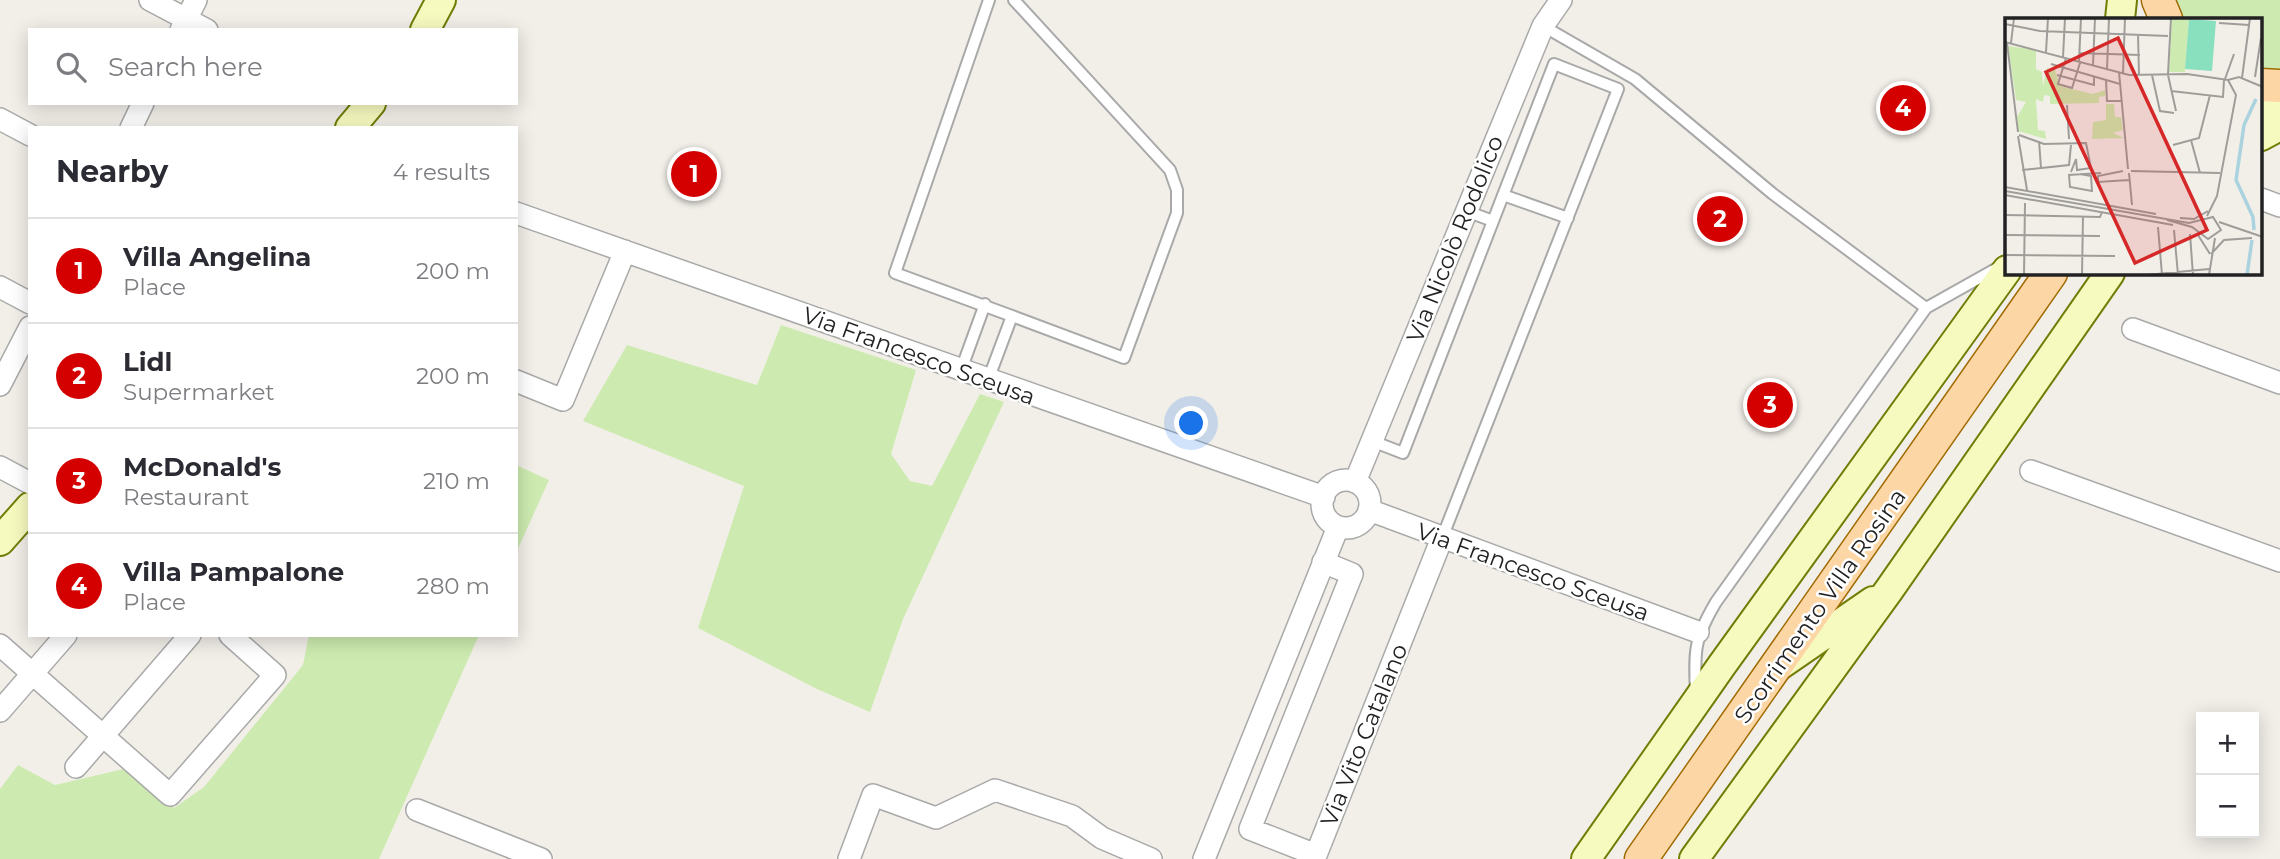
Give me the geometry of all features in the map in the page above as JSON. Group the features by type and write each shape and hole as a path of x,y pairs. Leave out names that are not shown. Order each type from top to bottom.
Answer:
{"main road":[{"path":"2158,0 2166,18"},
{"name":"Scorrimento Villa Rosina","path":"1642,859 1998,353 2050,275"},
{"name":"Scorrimento Villa Rosina","path":"1998,353 2061,275"}],"street":[{"path":"150,0 188,16 204,28"},
{"path":"426,28 441,0"},
{"name":"Via Nicolò Rodolico","path":"1355,482 1543,26 1561,0"},
{"path":"2120,18 2122,0"},
{"path":"2151,18 2152,0"},
{"path":"132,126 143,105"},
{"path":"0,120 28,134"},
{"path":"2262,135 2280,126"},
{"path":"2262,199 2280,206"},
{"name":"Via Francesco Sceusa","path":"518,214 961,372 1324,497"},
{"path":"518,382 563,400 625,251"},
{"path":"1586,859 1696,701 2005,273"},
{"path":"1694,859 1889,590 2109,275"},
{"path":"0,287 28,302"},
{"path":"2133,329 2280,383"},
{"path":"0,385 28,331"},
{"path":"0,467 28,482"},
{"path":"2031,471 2280,561"},
{"path":"1355,482 1365,491 1369,510 1366,518 1354,527 1338,527 1326,518 1324,497 1333,485 1355,482"},
{"path":"0,541 28,509"},
{"name":"Via Francesco Sceusa","path":"1369,510 1698,632"},
{"path":"1204,859 1338,527"},
{"name":"Via Vito Catalano","path":"1323,562 1352,573 1250,828 1315,855 1442,538"},
{"path":"1777,667 1889,590"},
{"path":"0,711 64,637"},
{"path":"76,767 188,637"},
{"path":"0,645 170,795 275,675 232,637"},
{"path":"849,859 873,795 936,818 995,790 1072,816 1102,838 1151,859"},
{"path":"417,810 541,859"}],"lane":[{"path":"989,0 895,273 985,304 1124,358 1178,213 1177,190 1170,170 1014,0"},
{"path":"1543,26 1635,79 1773,194 1926,308"},
{"path":"1372,441 1403,453 1554,64 1618,89 1442,538"},
{"path":"1503,195 1568,218"},
{"path":"1466,211 1493,221"},
{"path":"1696,701 1694,657 1698,632 1716,602 1926,308 2005,263"},
{"path":"961,372 985,304"},
{"path":"988,381 1012,316"}],"green space":[{"path":"2168,0 2280,0 2280,76 2262,77 2262,18 2177,18"},
{"path":"781,325 916,370 891,454 910,481 932,486 980,394 1004,402 903,619 870,712 817,689 698,628 744,486 583,421 627,345 757,385"},
{"path":"518,466 549,480 518,549"},
{"path":"309,637 478,637 379,859 0,859 0,789 18,765 55,785 128,768 174,808 204,787 303,665"}],"place":[{"name":"Villa Pampalone","path":"1903,108"},
{"name":"Villa Angelina","path":"694,174"},
{"name":"Lidl","path":"1720,219"},
{"name":"McDonald's","path":"1770,405"}]}
